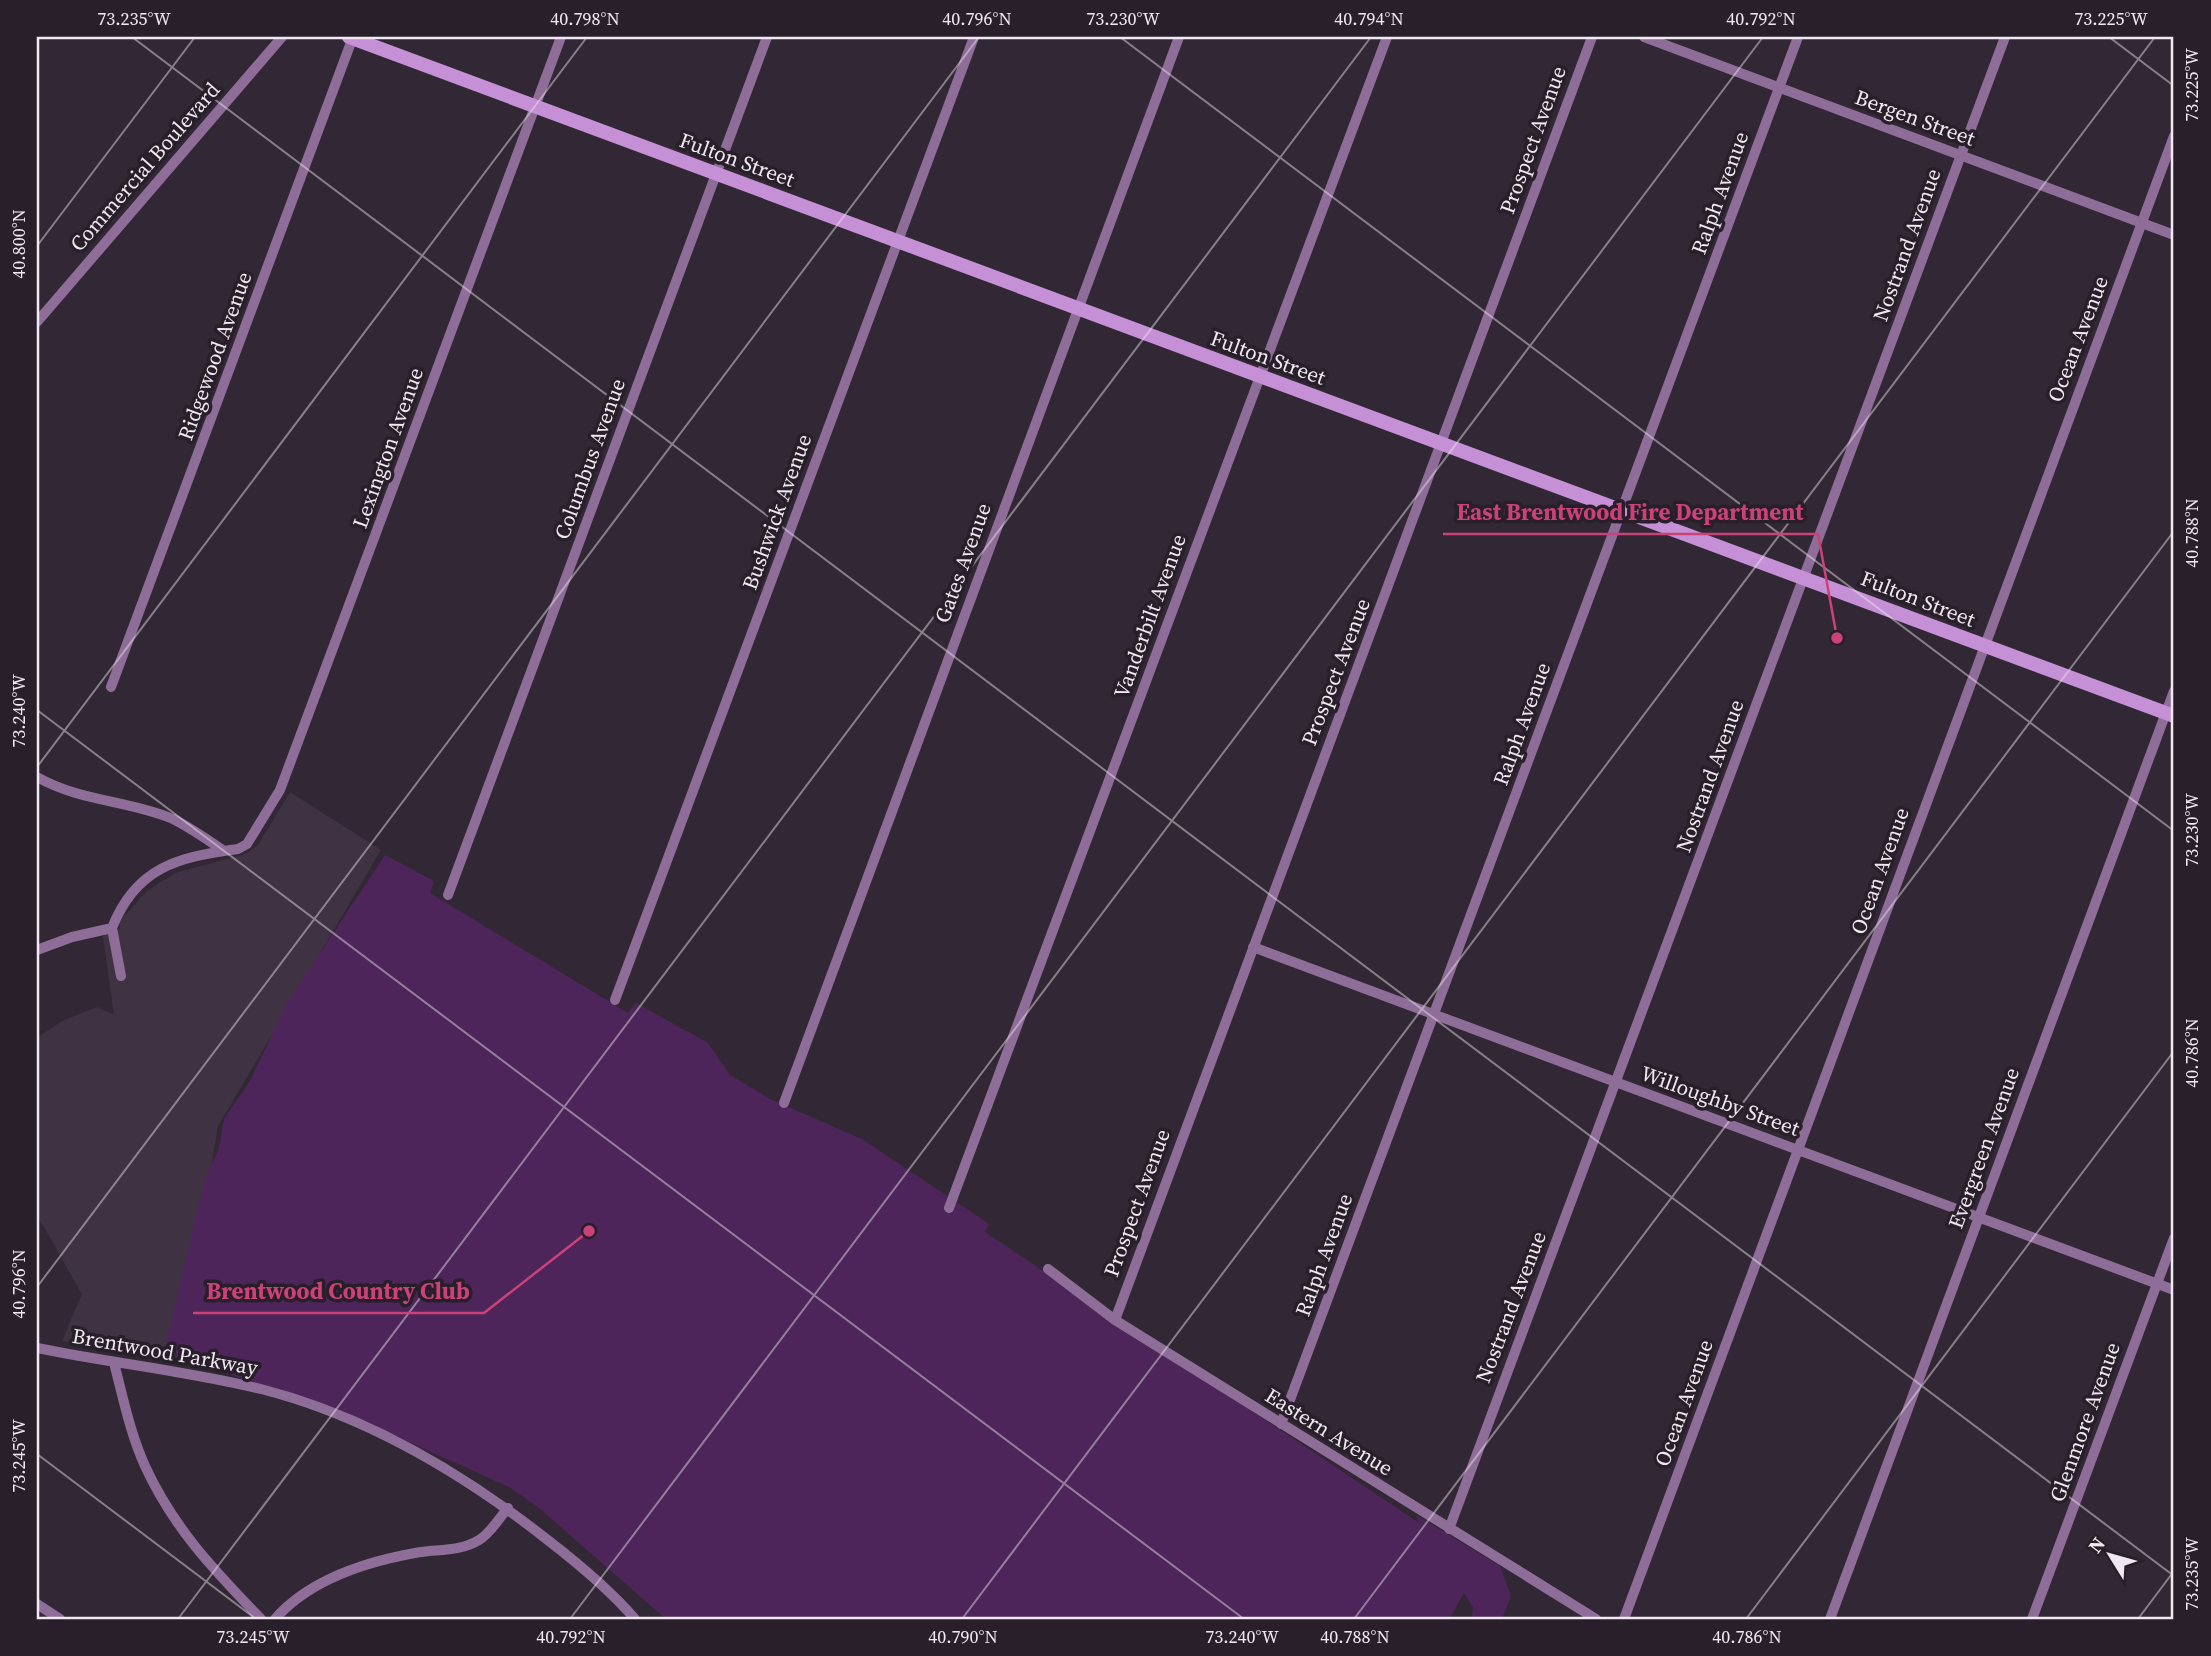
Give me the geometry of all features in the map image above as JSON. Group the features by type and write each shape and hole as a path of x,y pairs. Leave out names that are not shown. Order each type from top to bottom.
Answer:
{"street":[{"name":"Commercial Boulevard","path":"37,322 282,37"},
{"name":"Fulton Street","path":"351,37 1077,310 2170,715"},
{"name":"Ridgewood Avenue","path":"111,687 351,37"},
{"name":"Lexington Avenue","path":"112,928 127,898 139,883 152,873 169,863 238,849 247,844 280,790 561,37"},
{"name":"Columbus Avenue","path":"448,895 767,37"},
{"name":"Bushwick Avenue","path":"615,1000 974,37"},
{"name":"Gates Avenue","path":"784,1103 1179,37"},
{"name":"Vanderbilt Avenue","path":"949,1208 1387,37"},
{"name":"Prospect Avenue","path":"1115,1320 1592,37"},
{"name":"Bergen Street","path":"1644,37 2174,235"},
{"name":"Ralph Avenue","path":"1282,1424 1798,37"},
{"name":"Nostrand Avenue","path":"1449,1529 2005,37"},
{"name":"Ocean Avenue","path":"1624,1619 2174,136"},
{"name":"Evergreen Avenue","path":"1830,1619 2170,715 2174,691"},
{"path":"37,777 75,795 137,808 172,819 225,851"},
{"path":"37,950 72,937 112,928 121,976"},
{"name":"Willoughby Street","path":"1253,947 2174,1290"},
{"name":"Glenmore Avenue","path":"2032,1619 2174,1238"},
{"name":"Eastern Avenue","path":"1048,1269 1115,1320 1596,1619"},
{"name":"Brentwood Parkway","path":"37,1349 114,1363 187,1372 264,1390 304,1402 402,1443 508,1508 584,1568 635,1619"},
{"path":"114,1363 132,1431 144,1464 163,1501 208,1565 261,1619"},
{"path":"275,1619 300,1596 356,1568 416,1553 456,1549 480,1540 508,1508"},
{"path":"37,1604 60,1619"}],"shaded area":[{"path":"290,792 381,850 218,1126 179,1360 62,1341 82,1294 37,1215 37,1038 62,1021 97,1007 114,1015 103,936 120,928 120,921 146,892 162,881 178,872 243,855 258,845"},
{"path":"385,855 434,881 430,893 628,1013 636,1003 708,1043 730,1075 772,1100 862,1139 989,1224 985,1232 1419,1523 1416,1515 1500,1566 1511,1596 1502,1619 1472,1619 1473,1607 1464,1593 1449,1619 666,1619 539,1508 509,1487 347,1414 164,1352 205,1178 219,1148 224,1119 250,1081 287,1003"}],"place":[{"name":"East Brentwood Fire Department","path":"1837,638"},
{"name":"Brentwood Country Club","path":"589,1231"}]}
